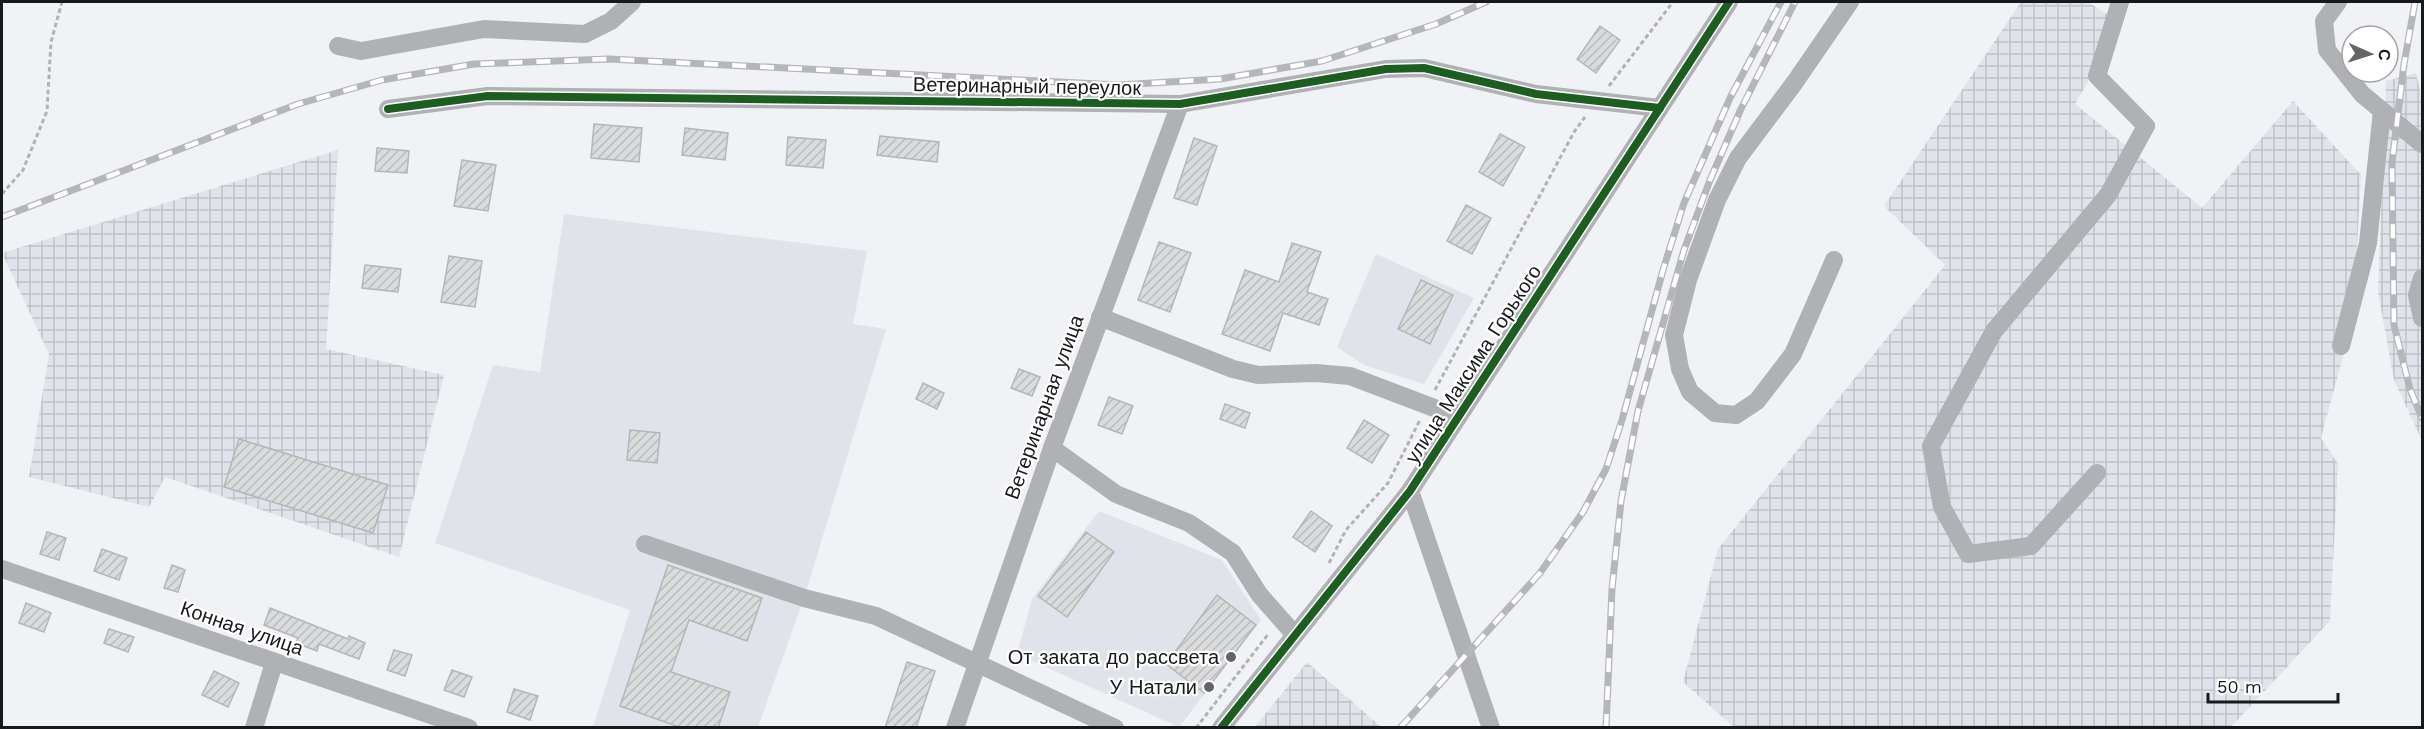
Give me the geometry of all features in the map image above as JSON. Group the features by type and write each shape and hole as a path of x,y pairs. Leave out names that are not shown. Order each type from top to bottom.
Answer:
{"street":[{"path":"338,46 361,51 484,29 585,34 611,21 632,2"},
{"name":"улица Максима Горького","path":"1221,728 1410,491 1729,2"},
{"path":"1834,260 1793,354 1757,401 1736,415 1715,413 1690,392 1680,369 1674,335 1688,280 1717,200 1738,158 1795,82 1850,2"},
{"path":"2097,473 2031,546 1968,554 1942,507 1931,446 1994,331 2108,195 2146,126 2097,76 2120,2"},
{"path":"2338,2 2324,21 2327,50 2362,94 2422,144"},
{"name":"Ветеринарный переулок","path":"388,109 488,96 1180,104 1386,69 1424,68 1536,94 1660,108"},
{"name":"Ветеринарная улица","path":"955,728 1052,448 1180,104"},
{"path":"2341,346 2368,243 2382,111"},
{"path":"2422,278 2418,295 2422,318"},
{"path":"1100,317 1233,369 1258,375 1316,373 1350,376 1458,417"},
{"path":"1052,448 1116,494 1189,523 1233,553 1259,594 1295,634"},
{"path":"1410,491 1491,728"},
{"path":"645,544 804,598 876,616 1115,728"},
{"name":"Конная улица","path":"2,569 470,728"},
{"path":"254,728 274,663"}],"path":[{"path":"2,194 23,170 47,111 51,42 62,2"},
{"path":"1325,570 1347,530 1388,483 1427,405 1574,132 1673,2"},
{"path":"1196,728 1281,619"}],"shaded area":[{"path":"2021,2 2088,2 2122,24 2075,104 2202,208 2293,101 2361,175 2353,319 2321,438 2338,464 2330,621 2231,727 1734,727 1683,682 1718,549 1945,265 1884,206"},
{"path":"2416,73 2422,97 2422,441 2394,380 2378,292 2386,84 2400,84 2400,77"},
{"path":"338,150 326,349 444,375 399,557 165,477 149,507 29,477 49,354 2,253"},
{"path":"564,214 867,251 853,324 886,329 804,598 758,727 593,727 630,610 435,543 493,365 540,372"},
{"path":"1376,254 1474,298 1424,384 1364,365 1337,347"},
{"path":"1099,511 1222,560 1261,620 1179,727 1017,654 1032,599"},
{"path":"1307,662 1381,727 1255,727"}],"building":[{"path":"1600,26 1620,40 1596,73 1577,59"},
{"path":"594,124 642,128 639,162 591,158"},
{"path":"685,128 728,133 725,160 682,155"},
{"path":"1500,134 1525,147 1503,186 1479,172"},
{"path":"880,136 939,142 937,162 877,155"},
{"path":"788,137 826,140 823,168 786,165"},
{"path":"1194,138 1217,146 1197,205 1174,198"},
{"path":"377,148 409,151 407,173 375,171"},
{"path":"462,160 496,165 488,211 454,206"},
{"path":"1466,205 1491,218 1472,254 1447,241"},
{"path":"1159,242 1191,253 1170,312 1138,300"},
{"path":"1292,243 1321,252 1307,292 1328,299 1319,325 1283,313 1270,351 1222,334 1245,270 1279,282"},
{"path":"449,256 482,261 475,307 441,302"},
{"path":"365,265 401,269 398,292 362,288"},
{"path":"1421,280 1453,295 1430,344 1398,329"},
{"path":"1019,369 1040,377 1032,396 1011,388"},
{"path":"923,383 944,393 937,409 916,399"},
{"path":"1109,397 1133,406 1122,434 1098,425"},
{"path":"1225,404 1250,413 1245,428 1220,419"},
{"path":"1364,420 1389,435 1372,463 1347,448"},
{"path":"630,430 660,433 657,463 627,460"},
{"path":"239,439 388,485 373,533 224,487"},
{"path":"1311,511 1332,526 1315,552 1293,537"},
{"path":"47,532 66,538 59,560 40,554"},
{"path":"1086,532 1114,552 1067,617 1038,596"},
{"path":"102,549 127,558 119,580 94,571"},
{"path":"172,565 185,570 178,592 164,588"},
{"path":"668,565 762,598 747,641 689,620 671,672 730,692 718,728 682,728 620,706"},
{"path":"1217,595 1256,625 1204,693 1166,664"},
{"path":"26,603 51,613 44,632 19,623"},
{"path":"270,608 348,639 349,636 365,643 359,659 319,644 317,651 296,643 298,638 264,625"},
{"path":"109,629 134,637 128,652 104,643"},
{"path":"394,650 412,655 405,676 387,670"},
{"path":"907,662 935,671 916,728 885,728"},
{"path":"452,670 472,677 464,697 444,690"},
{"path":"214,671 239,683 228,707 202,695"},
{"path":"514,689 538,696 530,720 507,712"}],"railway":[{"path":"2,217 298,104 382,80 474,64 609,59 1118,85 1220,79 1322,61 1436,24 1486,2"},
{"path":"1400,728 1540,573 1583,512 1606,469 1684,203 1730,98 1781,2"},
{"path":"1606,728 1612,589 1621,501 1638,411 1684,250 1710,180 1741,109 1795,2"},
{"path":"2415,2 2404,64 2392,163 2394,325 2410,389 2422,418"}],"cycle path":[{"path":"1221,728 1410,491 1729,2"},
{"path":"388,109 488,96 1180,104 1386,69 1424,68 1536,94 1660,108"}],"place":[{"name":"От заката до рассвета","path":"1231,657"},
{"name":"У Натали","path":"1209,687"}]}
